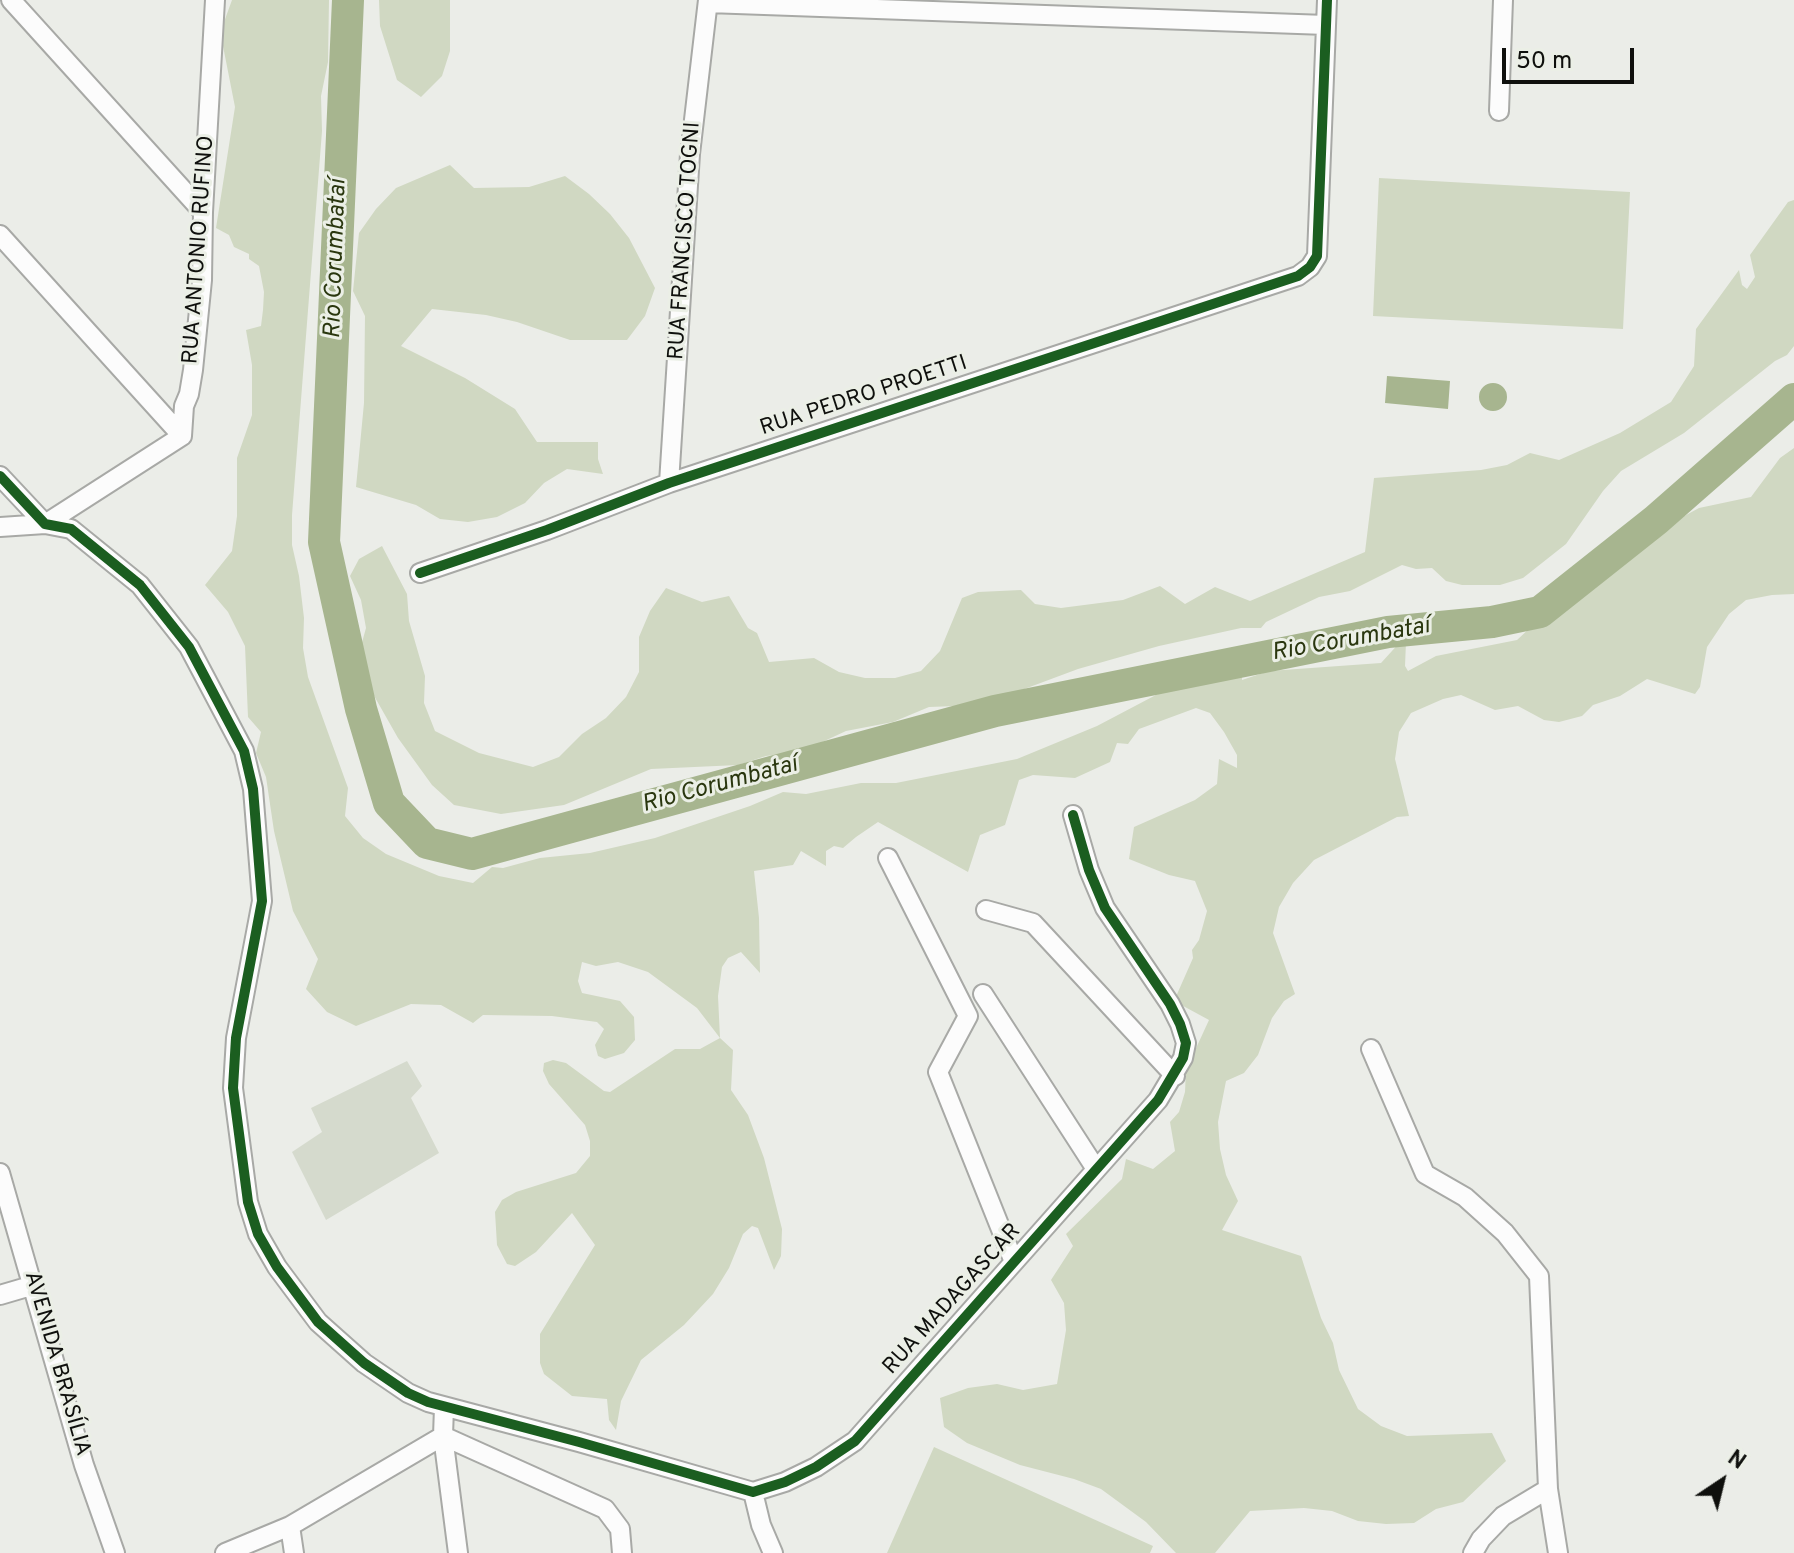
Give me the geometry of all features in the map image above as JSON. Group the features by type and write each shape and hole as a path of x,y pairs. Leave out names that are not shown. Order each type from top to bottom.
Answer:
{"street":[{"path":"11,0 203,212"},
{"name":"RUA ANTONIO RUFINO","path":"182,436 184,406 193,370 202,280 215,0"},
{"path":"708,2 1326,25 1327,0"},
{"path":"1499,111 1503,0"},
{"name":"RUA FRANCISCO TOGNI","path":"669,483 690,154 708,2"},
{"name":"RUA PEDRO PROETTI","path":"420,573 547,530 669,483 1298,276 1310,267 1317,256 1326,25"},
{"path":"0,235 182,436 45,524"},
{"path":"0,476 45,524"},
{"path":"0,527 45,524 71,529 140,585 189,647 244,751 253,789 262,901 236,1038 233,1088 248,1202 258,1234 277,1267 318,1322 364,1363 408,1393 444,1407 753,1492 761,1525 773,1553"},
{"name":"RUA MADAGASCAR","path":"753,1492 816,1467 855,1441 1158,1100 1175,1076 1183,1058 1184,1034 1170,1004 1105,908 1089,870 1073,815"},
{"path":"888,858 968,1016 938,1072 1014,1262"},
{"path":"986,910 1033,923 1175,1076"},
{"path":"983,994 1096,1169"},
{"path":"1371,1049 1425,1174 1465,1197 1495,1224 1539,1276 1548,1489 1558,1553"},
{"name":"AVENIDA BRASÍLIA","path":"0,1173 84,1465 115,1553"},
{"path":"0,1295 34,1285"},
{"path":"444,1407 443,1436 458,1553"},
{"path":"443,1436 595,1502 605,1509 620,1529 622,1553"},
{"path":"225,1553 290,1526 443,1436"},
{"path":"1473,1553 1481,1539 1503,1516 1548,1489"},
{"path":"290,1526 294,1553"}],"shaded area":[{"path":"232,0 329,0 328,62 321,96 322,131 292,515 292,545 304,618 303,648 308,677 348,788 345,816 363,838 386,854 439,876 473,883 492,867 503,868 540,858 590,853 655,838 783,792 806,794 861,783 896,783 1017,759 1097,726 1173,686 1202,682 1242,669 1242,680 1269,671 1381,663 1402,640 1406,642 1405,666 1408,671 1436,656 1517,640 1532,626 1578,599 1615,561 1651,534 1699,508 1751,497 1780,458 1794,448 1794,594 1746,600 1729,614 1707,647 1700,687 1695,694 1647,679 1620,696 1593,705 1582,716 1559,722 1544,720 1518,706 1495,710 1461,695 1411,713 1399,732 1395,759 1409,816 1397,817 1314,860 1293,883 1279,907 1273,933 1295,994 1284,1001 1272,1018 1258,1055 1244,1073 1226,1081 1218,1122 1220,1149 1226,1175 1238,1201 1222,1230 1301,1256 1321,1318 1333,1343 1339,1370 1358,1409 1381,1426 1407,1436 1492,1433 1506,1461 1463,1502 1436,1509 1414,1523 1358,1521 1332,1511 1304,1508 1250,1511 1215,1553 1176,1553 1146,1522 1101,1489 1020,1465 967,1443 944,1427 940,1398 968,1388 997,1384 1023,1390 1057,1384 1066,1330 1064,1303 1051,1280 1073,1246 1066,1234 1122,1179 1126,1159 1153,1169 1175,1151 1170,1122 1179,1112 1185,1092 1186,1070 1209,1020 1174,1001 1193,958 1192,950 1199,940 1207,911 1195,881 1169,875 1129,859 1134,827 1195,800 1217,784 1219,759 1237,768 1237,755 1210,713 1196,708 1139,729 1128,744 1117,743 1110,762 1075,778 1033,775 1019,780 1005,825 980,835 968,872 878,822 843,848 834,846 826,851 826,866 801,851 793,865 754,871 760,973 741,952 728,958 722,967 718,996 720,1038 697,1008 648,972 618,962 596,966 582,962 578,981 582,993 620,1001 634,1017 635,1040 624,1053 605,1059 598,1056 595,1045 604,1029 597,1022 552,1016 483,1015 473,1023 441,1005 411,1004 356,1026 327,1012 306,989 318,959 293,911 274,831 266,777 256,753 261,732 248,717 245,646 228,612 205,585 232,551 237,516 237,458 252,415 252,365 246,330 261,326 264,292 259,266 249,259 249,254 234,247 229,235 216,228 235,107 223,46 224,22"},
{"path":"379,0 450,0 450,51 442,76 421,97 397,80 380,26"},
{"path":"450,165 474,188 529,187 565,176 610,214 629,238 655,288 645,316 627,340 570,340 486,315 432,309 401,346 465,378 515,409 537,442 598,442 598,459 603,474 567,469 544,483 525,503 497,517 468,522 440,519 416,505 356,487 364,403 365,316 353,291 359,233 396,188"},
{"path":"1379,178 1630,192 1623,329 1373,316"},
{"path":"1794,200 1794,346 1787,355 1775,361 1684,433 1621,471 1566,544 1523,578 1500,585 1462,585 1446,581 1432,568 1416,569 1402,565 1350,591 1319,597 1266,622 1261,628 1241,628 1159,646 1078,669 1019,691 956,706 929,707 893,722 846,731 803,751 766,756 738,765 651,769 564,805 501,814 454,805 432,785 398,738 356,664 366,628 361,600 350,576 359,559 382,546 407,594 409,621 425,676 424,703 435,731 479,753 533,767 559,757 626,697 639,672 639,637 650,611 666,588 702,602 729,596 748,628 757,633 769,662 814,658 839,672 865,678 895,678 921,671 940,651 962,598 978,592 1021,590 1035,604 1061,608 1123,600 1160,586 1185,604 1215,587 1250,601 1365,552 1374,478 1481,470 1507,465 1530,453 1559,460 1620,433 1671,402 1694,366 1696,329 1739,270 1742,285 1747,289 1755,277 1750,255 1788,202"},
{"path":"1387,376 1450,381 1448,409 1385,403"},
{"path":"1493,383 1503,387 1507,397 1503,407 1493,411 1483,407 1479,397 1483,387"},
{"path":"720,1038 733,1050 731,1090 748,1115 764,1158 782,1229 781,1256 774,1270 758,1228 752,1226 743,1234 729,1268 713,1294 684,1325 641,1360 621,1401 616,1430 609,1420 607,1399 572,1396 544,1374 540,1363 540,1334 595,1245 572,1213 536,1252 515,1266 507,1264 497,1245 495,1212 502,1200 516,1192 576,1173 590,1156 585,1125 549,1084 543,1071 544,1063 553,1060 566,1063 604,1091 610,1092 675,1049 700,1049"},
{"path":"934,1447 1153,1546 1150,1553 887,1553"}],"building":[{"path":"407,1061 422,1086 411,1098 439,1153 326,1220 292,1152 322,1132 311,1108"}],"waterway":[{"name":"Rio Corumbataí","path":"348,0 324,542 361,709 389,803 427,843 472,854 995,711 1388,632 1492,622 1540,612 1656,520 1794,399"}],"cycle path":[{"path":"420,573 547,530 669,483 1298,276 1310,267 1317,256 1327,0"},
{"path":"0,476 45,524 71,529 140,585 189,647 244,751 253,789 262,901 236,1038 233,1088 248,1202 258,1234 277,1267 318,1322 364,1363 408,1393 428,1402 753,1492 785,1482 816,1467 855,1441 1158,1100 1183,1058 1186,1043 1180,1024 1170,1004 1105,908 1089,870 1073,815"}]}
